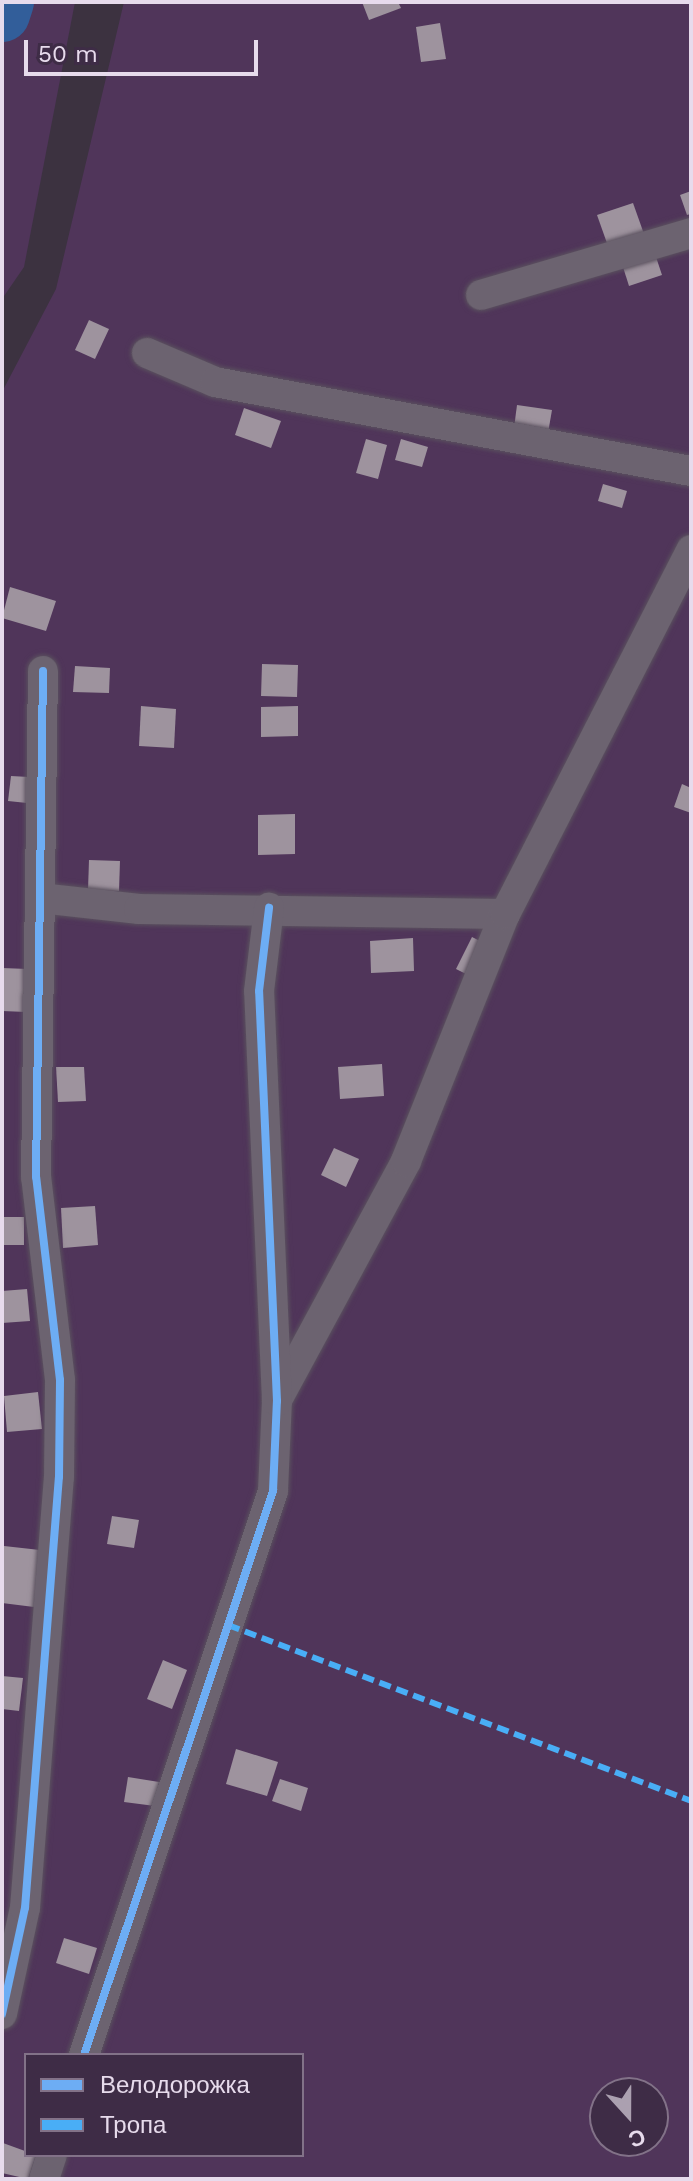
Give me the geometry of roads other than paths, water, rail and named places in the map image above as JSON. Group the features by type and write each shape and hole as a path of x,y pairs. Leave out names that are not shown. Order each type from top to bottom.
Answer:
{"street":[{"path":"481,295 691,233"},
{"path":"147,353 215,382 691,471"},
{"path":"277,1401 406,1161 505,914 691,550"},
{"path":"2,2014 25,1908 59,1477 60,1380 36,1177 43,671"},
{"path":"40,898 139,909 269,908 505,914"},
{"path":"85,2053 273,1491 277,1401 259,991 269,908"},
{"path":"44,2179 51,2157"}],"waterway":[{"path":"2,14 6,2"}]}
